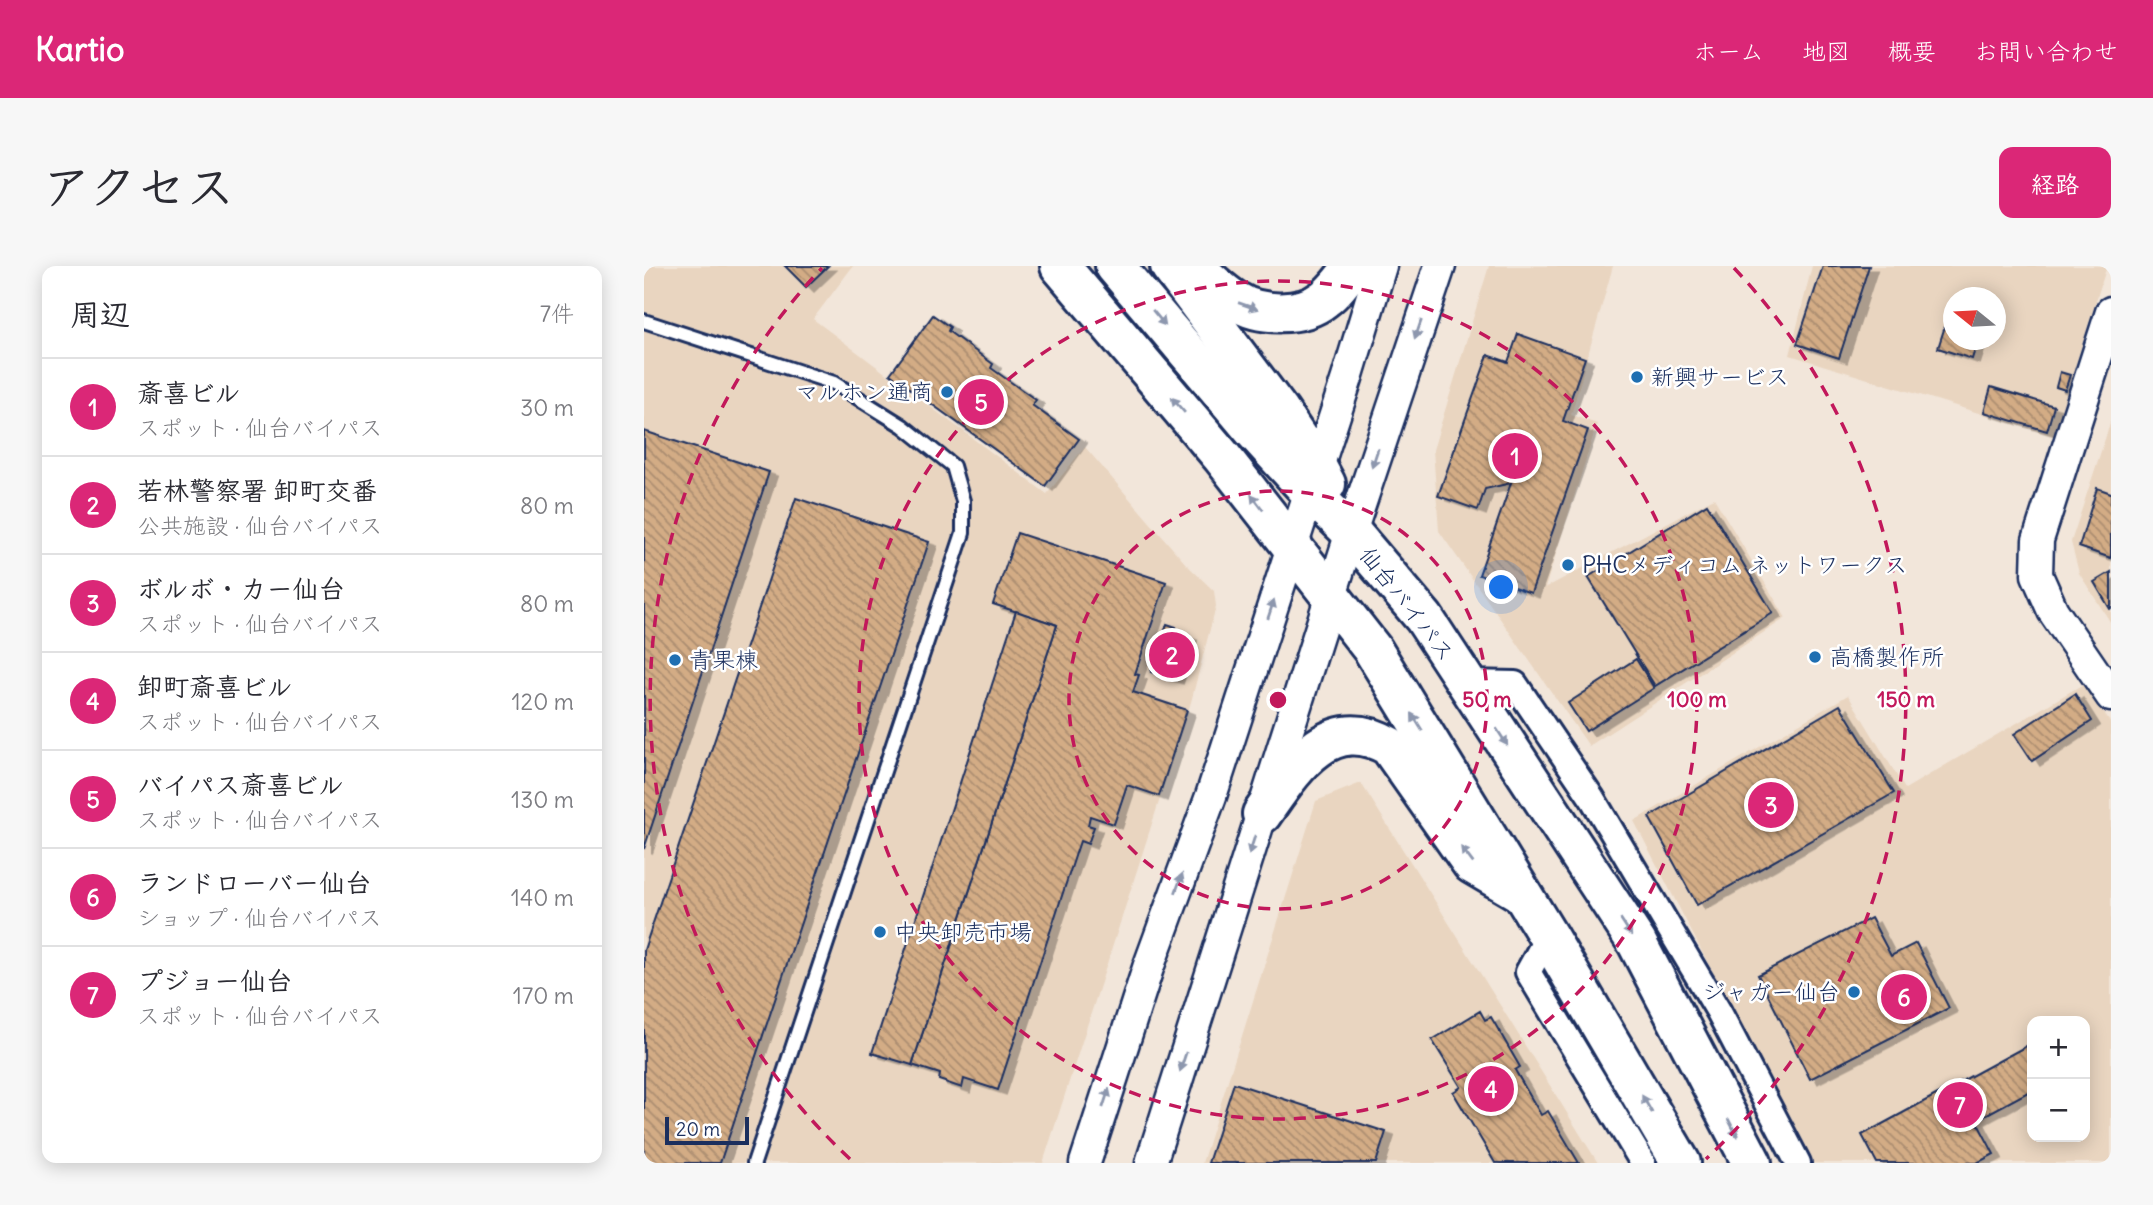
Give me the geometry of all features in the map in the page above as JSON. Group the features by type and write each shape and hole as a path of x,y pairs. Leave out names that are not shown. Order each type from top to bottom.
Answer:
{"highway":[{"path":"1046,266 1069,277 1222,457 1373,650 1548,936 1681,1163"},
{"path":"1115,266 1254,431 1314,480"},
{"path":"1170,266 1280,412 1314,480"},
{"path":"1194,266 1236,301 1251,309 1273,312 1304,310 1325,299 1353,266"},
{"name":"仙台バイパス","path":"1314,480 1351,532 1424,618 1637,943 1752,1163"},
{"path":"1262,814 1287,778 1310,753 1325,742 1349,734 1375,738 1389,746 1472,864 1522,893"}],"street":[{"path":"1085,1163 1148,968 1215,783 1381,266"},
{"path":"1151,1163 1351,532 1440,266"},
{"path":"2111,312 2038,540 2037,575 2053,611 2111,696"},
{"path":"1467,683 1515,684 1592,798 1719,1012 1798,1163"},
{"path":"1548,936 1528,972 1643,1163"}],"lane":[{"path":"644,321 834,383 903,426 953,466 964,501 963,533 754,1163"}],"shaded area":[{"name":"中央卸売市場","path":"644,266 853,266 813,319 1047,494 1085,447 1186,564 1214,591 1216,606 1191,702 1043,1163 644,1163"},
{"path":"1489,266 1613,266 1571,415 1597,424 1545,588 1714,498 1786,618 1589,746 1439,531 1433,450"},
{"path":"1812,266 2107,266 2053,436 1790,355"},
{"path":"2111,421 2111,623 2079,573 2071,542"},
{"path":"2085,683 2111,724 2111,1163 1812,1163 1634,821 1848,695 1905,789"},
{"path":"1361,783 1598,1163 1202,1163 1316,801"}],"building":[{"path":"785,266 828,266 806,287"},
{"path":"1823,266 1869,266 1839,358 1797,344"},
{"path":"933,315 950,327 948,331 993,364 991,368 1036,400 1032,405 1079,439 1045,486 890,374"},
{"path":"1943,333 1943,350 1938,348"},
{"path":"1518,334 1585,358 1563,421 1588,430 1531,593 1479,575 1511,483 1485,489 1478,510 1438,496 1488,355 1508,362"},
{"path":"1944,350 1975,350 1972,359"},
{"path":"2060,372 2070,375 2065,390 2056,387"},
{"path":"1991,387 2054,406 2047,431 1984,412"},
{"name":"青果棟","path":"644,431 769,472 644,849"},
{"path":"2097,488 2111,493 2111,558 2079,547"},
{"path":"796,498 929,542 720,1163 644,1163 644,950"},
{"path":"1707,504 1773,613 1655,686 1588,577"},
{"path":"1017,533 1166,582 1135,674 1139,675 1133,692 1187,710 1159,796 1127,785 1114,824 1090,816 1088,825 1094,827 1088,844 1080,841 998,1090 964,1079 962,1088 939,1080 940,1074 912,1065 1057,625 993,604"},
{"path":"2111,572 2111,608 2110,609 2094,582"},
{"path":"1016,611 1057,625 912,1065 872,1053"},
{"path":"1167,624 1176,627 1175,631 1189,636 1175,679 1151,672"},
{"path":"1636,659 1654,688 1586,731 1568,703"},
{"path":"2075,694 2092,721 2032,761 2014,734"},
{"path":"1840,705 1894,793 1697,905 1649,817"},
{"name":"ジャガー仙台","path":"1871,918 1891,956 1916,943 1949,1008 1810,1079 1758,975"},
{"path":"1480,1011 1485,1020 1491,1017 1520,1067 1515,1070 1541,1115 1548,1111 1579,1163 1495,1163 1453,1092 1461,1087 1432,1040"},
{"path":"2027,1046 2027,1093 1976,1120 1994,1154 1977,1163 1877,1163 1862,1135"},
{"path":"1234,1083 1386,1132 1376,1163 1208,1163"}],"place":[{"name":"新興サービス","path":"1637,377"},
{"name":"マルホン通商","path":"947,392"},
{"name":"バイパス斎喜ビル","path":"981,402"},
{"name":"斎喜ビル","path":"1515,456"},
{"name":"PHCメディコム ネットワークス","path":"1568,565"},
{"name":"若林警察署 卸町交番","path":"1172,655"},
{"name":"高橋製作所","path":"1815,657"},
{"name":"青果棟","path":"675,660"},
{"name":"ボルボ・カー仙台","path":"1771,805"},
{"name":"中央卸売市場","path":"880,932"},
{"name":"ジャガー仙台","path":"1854,992"},
{"name":"ランドローバー仙台","path":"1904,997"},
{"name":"卸町斎喜ビル","path":"1491,1089"},
{"name":"プジョー仙台","path":"1960,1105"}]}
